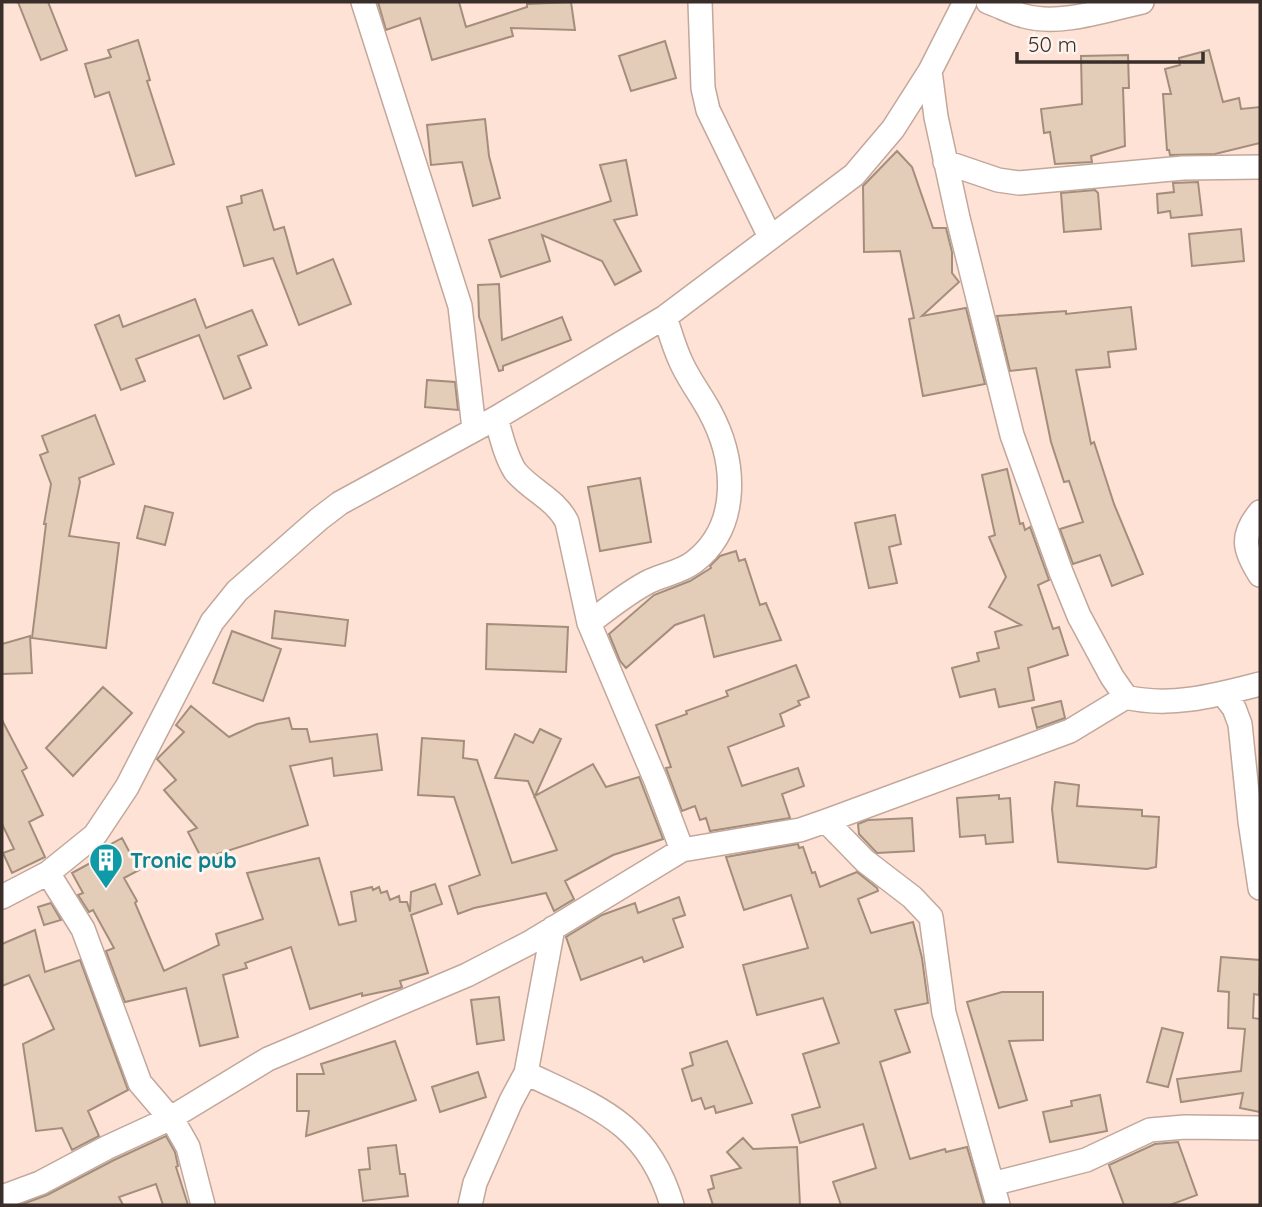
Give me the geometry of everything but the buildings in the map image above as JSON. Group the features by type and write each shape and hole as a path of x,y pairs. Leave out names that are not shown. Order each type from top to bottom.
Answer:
{"street":[{"path":"363,2 460,306 474,429"},
{"path":"699,2 703,88 708,110 770,237"},
{"path":"2,897 48,873 95,835 127,787 212,622 237,592 340,503 496,418 665,317 854,175 893,129 930,71 965,2"},
{"path":"988,2 1023,16 1047,19 1142,2"},
{"path":"930,71 946,162 1012,435 1079,616 1126,697 1168,702 1223,694 1260,684"},
{"path":"946,162 998,180 1019,183 1183,168 1260,167"},
{"path":"589,623 642,585 696,561 719,533 731,499 727,456 719,431 681,363 665,317"},
{"path":"496,418 506,453 516,472 560,510 567,522 589,623 656,781 681,850"},
{"path":"1260,512 1253,520 1246,542 1248,555 1260,575"},
{"path":"1223,694 1234,708 1240,724 1260,888"},
{"path":"2,1197 40,1183 169,1119 268,1059 467,975 554,928 681,850 800,830 1070,731 1126,697"},
{"path":"826,821 865,861 912,897 931,917 944,1013 995,1195 1086,1160 1150,1130 1185,1127 1260,1128"},
{"path":"48,873 83,929 136,1074 177,1127 188,1147 203,1205"},
{"path":"470,1205 475,1183 526,1073 554,928"},
{"path":"526,1073 613,1116 628,1129 644,1146 654,1163 672,1205"}],"place":[{"name":"Tronic pub","path":"106,890"}]}
